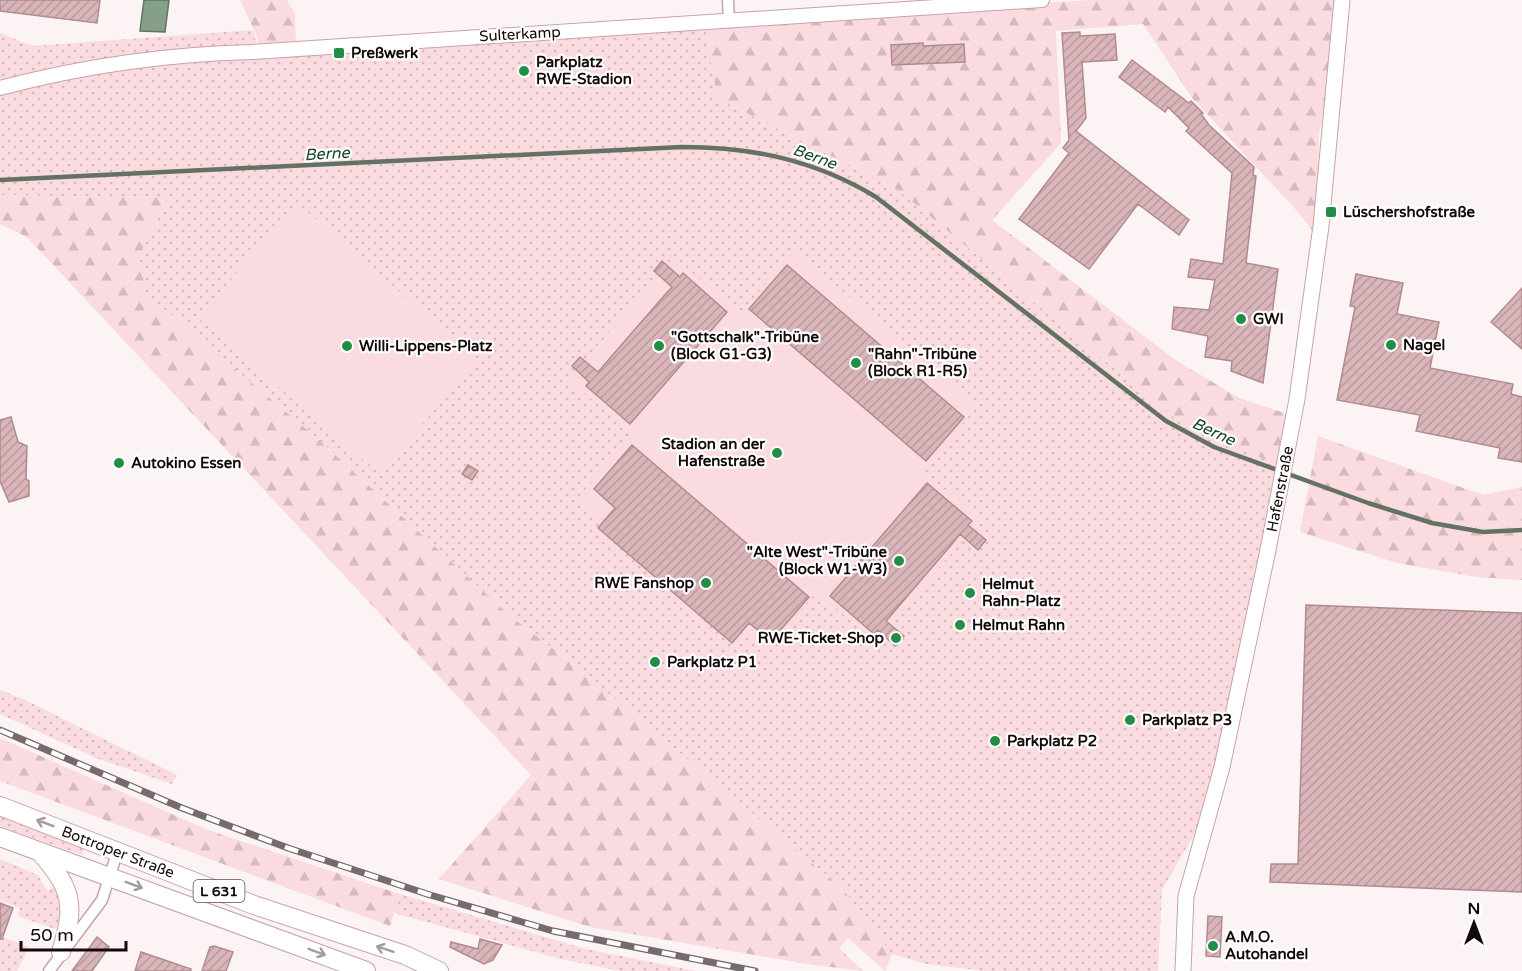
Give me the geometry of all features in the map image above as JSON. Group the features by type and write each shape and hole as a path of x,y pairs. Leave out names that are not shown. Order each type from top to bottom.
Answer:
{"main road":[{"name":"Hafenstraße","path":"1183,971 1186,896 1222,766 1286,460 1321,226 1342,0"},
{"name":"Bottroper Straße","path":"0,806 254,904 405,955 439,971"},
{"name":"Bottroper Straße","path":"0,837 366,971"},
{"path":"38,850 56,871 70,900 69,925 61,952"}],"street":[{"path":"728,0 729,22"},
{"name":"Sulterkamp","path":"0,88 108,64 186,54 252,52 729,22 1042,0"},
{"path":"49,971 102,900 118,850"}],"green space":[{"path":"240,0 287,0 295,14 296,48 258,50 257,36"},
{"path":"1091,0 1340,0 1334,75 1319,133 1317,237 1298,212 1193,99 1143,24 1056,31 1061,143 992,220 1174,359 1239,398 1293,416 1283,467 1181,423 898,190 717,98 705,25"},
{"path":"705,24 717,98 898,190 1181,423 1283,467 1205,816 1162,890 1158,971 985,971 926,964 892,954 842,888 568,660 509,615 318,439 146,294 139,257 167,198 0,195 0,89 108,65"},
{"path":"253,30 258,50 0,86 0,33 32,46"},
{"path":"0,195 167,198 139,257 146,294 318,439 509,615 568,660 842,888 892,954 885,971 848,938 839,948 863,971 814,965 590,927 439,879 531,775 27,237 0,224"},
{"name":"Willi-Lippens-Platz","path":"297,203 478,359 380,474 198,318"},
{"name":"Stadion an der Hafenstraße","path":"794,250 978,405 923,472 982,519 874,641 817,592 765,649 577,499 632,434 568,379 675,258 740,314"},
{"path":"1318,436 1483,495 1522,487 1522,580 1476,577 1397,563 1300,532"},
{"path":"0,690 23,699 177,775 172,784 96,758 0,714"},
{"path":"0,738 208,830 400,894 390,926 0,781"},
{"path":"0,816 85,846 82,855 0,826"},
{"path":"0,859 38,875 47,891 57,886 62,914 55,929 18,916 20,908 0,900"},
{"path":"400,894 586,949 696,971 621,971 561,959 394,913"},
{"path":"0,936 29,947 17,971 0,971"}],"shaded area":[{"path":"144,0 169,0 165,32 140,31"}],"building":[{"path":"0,0 100,0 97,23 0,11"},
{"path":"1080,32 1080,36 1115,34 1117,60 1082,62 1086,118 1076,131 1189,220 1179,235 1138,204 1089,269 1019,219 1069,153 1063,148 1069,140 1062,33"},
{"path":"923,43 923,46 964,44 965,62 892,65 891,45"},
{"path":"1132,60 1189,103 1191,101 1203,113 1201,114 1209,125 1254,167 1253,175 1256,176 1246,263 1278,269 1263,383 1231,371 1232,361 1205,357 1208,336 1172,329 1174,307 1209,310 1215,280 1188,277 1191,259 1223,264 1232,173 1186,131 1189,128 1168,107 1165,112 1119,77"},
{"name":"\"Gottschalk\"-Tribüne (Block G1-G3)","path":"662,261 680,277 683,273 727,312 630,424 586,386 589,382 572,366 580,357 598,372 672,287 654,271"},
{"name":"\"Rahn\"-Tribüne (Block R1-R5)","path":"787,265 964,417 926,461 749,309"},
{"path":"1356,274 1403,283 1397,314 1439,322 1430,368 1513,384 1511,394 1522,397 1522,462 1498,458 1500,448 1416,431 1420,415 1337,400 1355,307 1350,306"},
{"path":"1522,288 1522,349 1491,322"},
{"path":"11,417 18,442 27,446 26,479 29,481 29,496 9,502 0,481 0,420"},
{"path":"632,445 809,597 771,641 749,623 732,643 598,528 615,508 594,489"},
{"path":"468,465 478,471 472,480 462,474"},
{"name":"\"Alte West\"-Tribüne (Block W1-W3)","path":"927,483 972,521 968,525 986,540 978,550 960,534 886,621 904,636 895,646 878,630 874,634 830,596"},
{"path":"1306,605 1522,613 1522,892 1270,882 1271,864 1298,864"},
{"path":"0,903 13,908 2,939 0,939"},
{"path":"1208,916 1222,917 1220,957 1206,956"},
{"path":"97,937 109,947 92,971 72,971"},
{"path":"480,939 502,945 493,960 484,964 450,947 451,942 478,949"},
{"path":"214,946 233,952 226,971 202,971 210,947"},
{"path":"141,952 191,969 191,971 135,971"}],"waterway":[{"name":"Berne","path":"0,180 682,147 733,150 782,158 830,174 876,197 1166,421 1214,447 1368,503 1432,523 1483,532 1522,530"}],"railway":[{"path":"0,730 182,808 288,848 427,894 553,931 755,971"}],"place":[{"name":"Preßwerk","path":"339,53"},
{"name":"Parkplatz RWE-Stadion","path":"524,71"},
{"name":"Lüschershofstraße","path":"1331,212"},
{"name":"GWI","path":"1241,319"},
{"name":"Nagel","path":"1391,345"},
{"name":"Willi-Lippens-Platz","path":"347,346"},
{"name":"\"Gottschalk\"-Tribüne (Block G1-G3)","path":"659,346"},
{"name":"\"Rahn\"-Tribüne (Block R1-R5)","path":"856,363"},
{"name":"Stadion an der Hafenstraße","path":"777,453"},
{"name":"Autokino Essen","path":"119,463"},
{"name":"\"Alte West\"-Tribüne (Block W1-W3)","path":"899,561"},
{"name":"RWE Fanshop","path":"706,583"},
{"name":"Helmut Rahn-Platz","path":"970,593"},
{"name":"Helmut Rahn","path":"960,625"},
{"name":"RWE-Ticket-Shop","path":"896,638"},
{"name":"Parkplatz P1","path":"655,662"},
{"name":"Parkplatz P3","path":"1130,720"},
{"name":"Parkplatz P2","path":"995,741"},
{"name":"A.M.O. Autohandel","path":"1213,946"}]}
